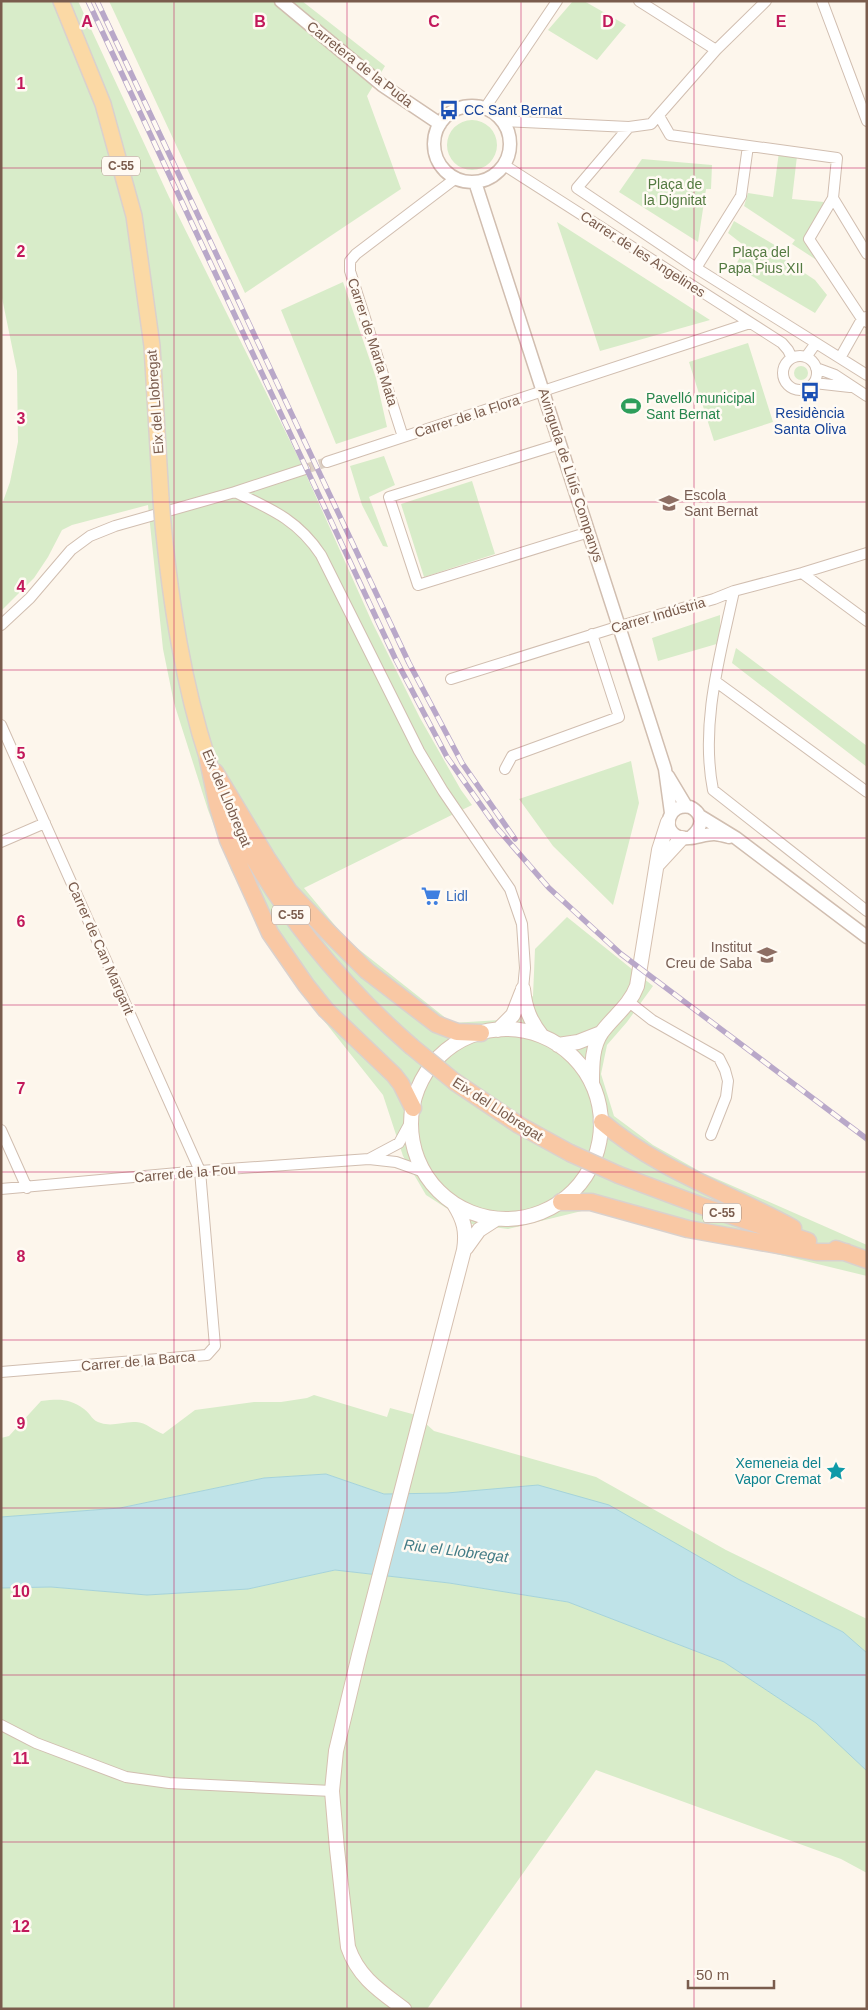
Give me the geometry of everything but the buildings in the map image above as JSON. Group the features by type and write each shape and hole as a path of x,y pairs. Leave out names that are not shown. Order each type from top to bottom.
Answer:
{"highway":[{"path":"208,760 289,891 326,932 367,971 436,1024 457,1032 481,1033"},
{"path":"208,760 218,807 228,840 270,933 326,1010 397,1080 412,1114"},
{"name":"Eix del Llobregat","path":"208,760 236,827 271,887 308,938 366,1005 411,1046 455,1082 519,1125 570,1153 619,1175 699,1205 867,1260"},
{"path":"602,1122 621,1138 647,1154 777,1219 826,1246"},
{"path":"561,1202 591,1202 688,1229 817,1252 846,1252"}],"main road":[{"name":"Eix del Llobregat","path":"61,1 103,104 134,216 152,346 161,499 170,588 185,678 208,760"},
{"path":"592,1082 592,1059 601,1033 634,996 640,976 659,850 669,818"},
{"path":"656,867 663,856 687,837"},
{"path":"498,1030 513,1015 520,1002 523,989"},
{"path":"523,989 524,1003 529,1017 542,1036"},
{"path":"404,2009 367,1980 357,1967 348,1947 332,1791 340,1732 359,1654 464,1250 466,1230 464,1220 454,1204 438,1190 424,1172 414,1147 412,1114 419,1088 429,1069 444,1053 461,1041 481,1033 498,1030 520,1031 542,1036 572,1055 592,1082 599,1101 602,1122 598,1148 588,1173 580,1184 561,1202 549,1209 523,1218 496,1219 474,1213 454,1204"},
{"path":"558,1045 578,1042 601,1033"},
{"path":"464,1250 479,1230 496,1219"}],"street":[{"name":"Carretera de la Puda","path":"281,1 382,85 440,124"},
{"path":"485,108 557,1"},
{"path":"639,1 716,50"},
{"path":"502,121 629,127 651,124 716,50 766,1"},
{"path":"822,1 867,120"},
{"path":"473,106 485,108 495,113 508,131 510,142 509,154 504,165 491,176 475,182 456,178 440,165 436,155 434,144 440,124 449,114 460,108 473,106"},
{"path":"659,116 670,136 837,158 833,198 809,239 865,319 840,358"},
{"name":"Carrer de les Angelines","path":"629,127 576,188 696,268 867,375"},
{"path":"696,268 741,196 748,146"},
{"name":"Carrer de les Angelines","path":"504,165 782,344 792,358"},
{"name":"Carrer de Marta Mata","path":"404,437 350,270 350,261 356,254 456,178"},
{"name":"Avinguda de Lluís Companys","path":"475,182 620,626 664,769"},
{"path":"833,198 867,254"},
{"name":"Carrer de la Flora","path":"327,462 750,323"},
{"path":"806,357 816,343"},
{"path":"806,357 811,360 816,368 816,378 814,383 808,388 800,390 788,384 785,380 784,370 785,365 792,358 806,357"},
{"path":"816,368 835,375 867,396"},
{"path":"814,383 855,388"},
{"path":"560,444 389,497 418,585 589,532"},
{"path":"1,625 30,598 70,550 90,536 115,526 235,492 305,469"},
{"path":"235,492 269,507 292,521 310,538 321,555 419,751 510,889 522,924 525,968 523,989"},
{"name":"Carrer Indústria","path":"451,679 592,634 714,599 734,591 802,574 867,553"},
{"path":"802,574 867,621"},
{"path":"734,591 715,681 708,741 709,767 713,790 867,911"},
{"path":"505,769 512,756 619,717 592,634"},
{"path":"715,681 867,792"},
{"name":"Carrer de Can Margarit","path":"1,725 200,1172"},
{"path":"664,769 686,806"},
{"path":"664,769 669,818 674,834 687,837 713,834 736,838"},
{"path":"669,818 677,807 686,806 694,809 700,816 736,838 867,937"},
{"path":"687,837 699,830 700,816"},
{"path":"1,842 45,823"},
{"path":"629,1002 652,1020 719,1058 728,1081 726,1097 710,1136"},
{"name":"Carrer de la Fou","path":"369,1159 398,1143 412,1114"},
{"path":"1,1130 27,1188"},
{"name":"Carrer de la Fou","path":"1,1189 369,1159 396,1162 424,1172"},
{"name":"Carrer de la Barca","path":"1,1372 207,1355 212,1351 215,1346 214,1327 200,1172"},
{"path":"1,1725 36,1743 126,1777 169,1783 332,1791"}],"green space":[{"path":"1,1 78,1 169,197 300,461 372,622 420,718 461,790 472,805 304,888 347,940 452,1023 500,1020 533,996 535,949 567,917 653,986 627,1022 607,1045 601,1074 614,1116 653,1145 701,1172 867,1245 867,1276 590,1209 508,1229 471,1224 426,1195 403,1156 383,1095 290,978 231,870 208,810 174,703 163,649 148,505 72,525 62,530 48,557 34,578 1,611 1,507 10,482 18,442 17,371 1,293"},
{"path":"109,1 302,1 385,66 367,96 401,189 245,293"},
{"path":"573,1 584,1 626,25 597,60 548,30"},
{"path":"467,120 477,120 490,127 497,140 497,150 490,163 477,170 467,170 458,166 451,159 447,150 447,140 451,131 458,124"},
{"path":"779,152 797,156 792,199 824,202 807,240 817,257 815,259 792,244 795,240 744,206 748,193 773,197"},
{"name":"Plaça de la Dignitat","path":"642,159 712,165 711,189 706,189 698,242 619,192"},
{"name":"Plaça del Papa Pius XII","path":"734,221 783,250 779,256 815,280 827,295 815,313 735,266 746,247 728,233"},
{"path":"557,222 710,320 600,351"},
{"path":"343,282 376,378 387,427 336,444 281,310"},
{"path":"748,343 773,422 714,441 689,362"},
{"path":"801,366 806,368 808,373 806,378 801,380 796,378 794,373 796,368"},
{"path":"384,456 395,485 369,497 388,547 383,546 362,505 350,466"},
{"path":"472,481 495,554 424,577 401,504"},
{"path":"720,615 720,643 658,661 652,638"},
{"path":"736,648 867,746 867,767 732,663"},
{"path":"631,761 639,803 613,905 553,846 519,799"},
{"path":"314,1395 387,1417 390,1408 416,1415 434,1431 596,1477 726,1550 867,1619 867,1653 843,1632 738,1579 447,1493 384,1494 326,1474 264,1478 120,1508 1,1517 1,1438 9,1436 41,1401 69,1401 79,1405 98,1422 110,1424 140,1422 163,1434 195,1410 254,1402 281,1402"},
{"path":"335,1570 449,1583 568,1602 724,1662 816,1723 867,1771 867,1873 841,1859 596,1770 427,2009 1,2009 1,1588 51,1587 147,1595 248,1589"}],"water":[{"name":"Riu el Llobregat","path":"326,1474 384,1494 447,1493 538,1485 609,1505 738,1579 843,1632 867,1653 867,1771 816,1723 724,1662 568,1602 449,1583 335,1570 248,1589 147,1595 51,1587 1,1588 1,1517 120,1508 264,1478"}],"tunnel":[{"path":"305,469 327,462"}],"railway":[{"path":"88,1 395,658 447,757 497,828 549,888 621,954 867,1139"},
{"path":"97,1 409,663 462,763 515,839"}],"place":[{"name":"CC Sant Bernat","path":"449,110"},
{"name":"Residència Santa Oliva","path":"810,392"},
{"name":"Pavelló municipal Sant Bernat","path":"631,406"},
{"name":"Escola Sant Bernat","path":"669,503"},
{"name":"Lidl","path":"431,896"},
{"name":"Institut Creu de Saba","path":"767,955"},
{"name":"Xemeneia del Vapor Cremat","path":"836,1471"}]}
